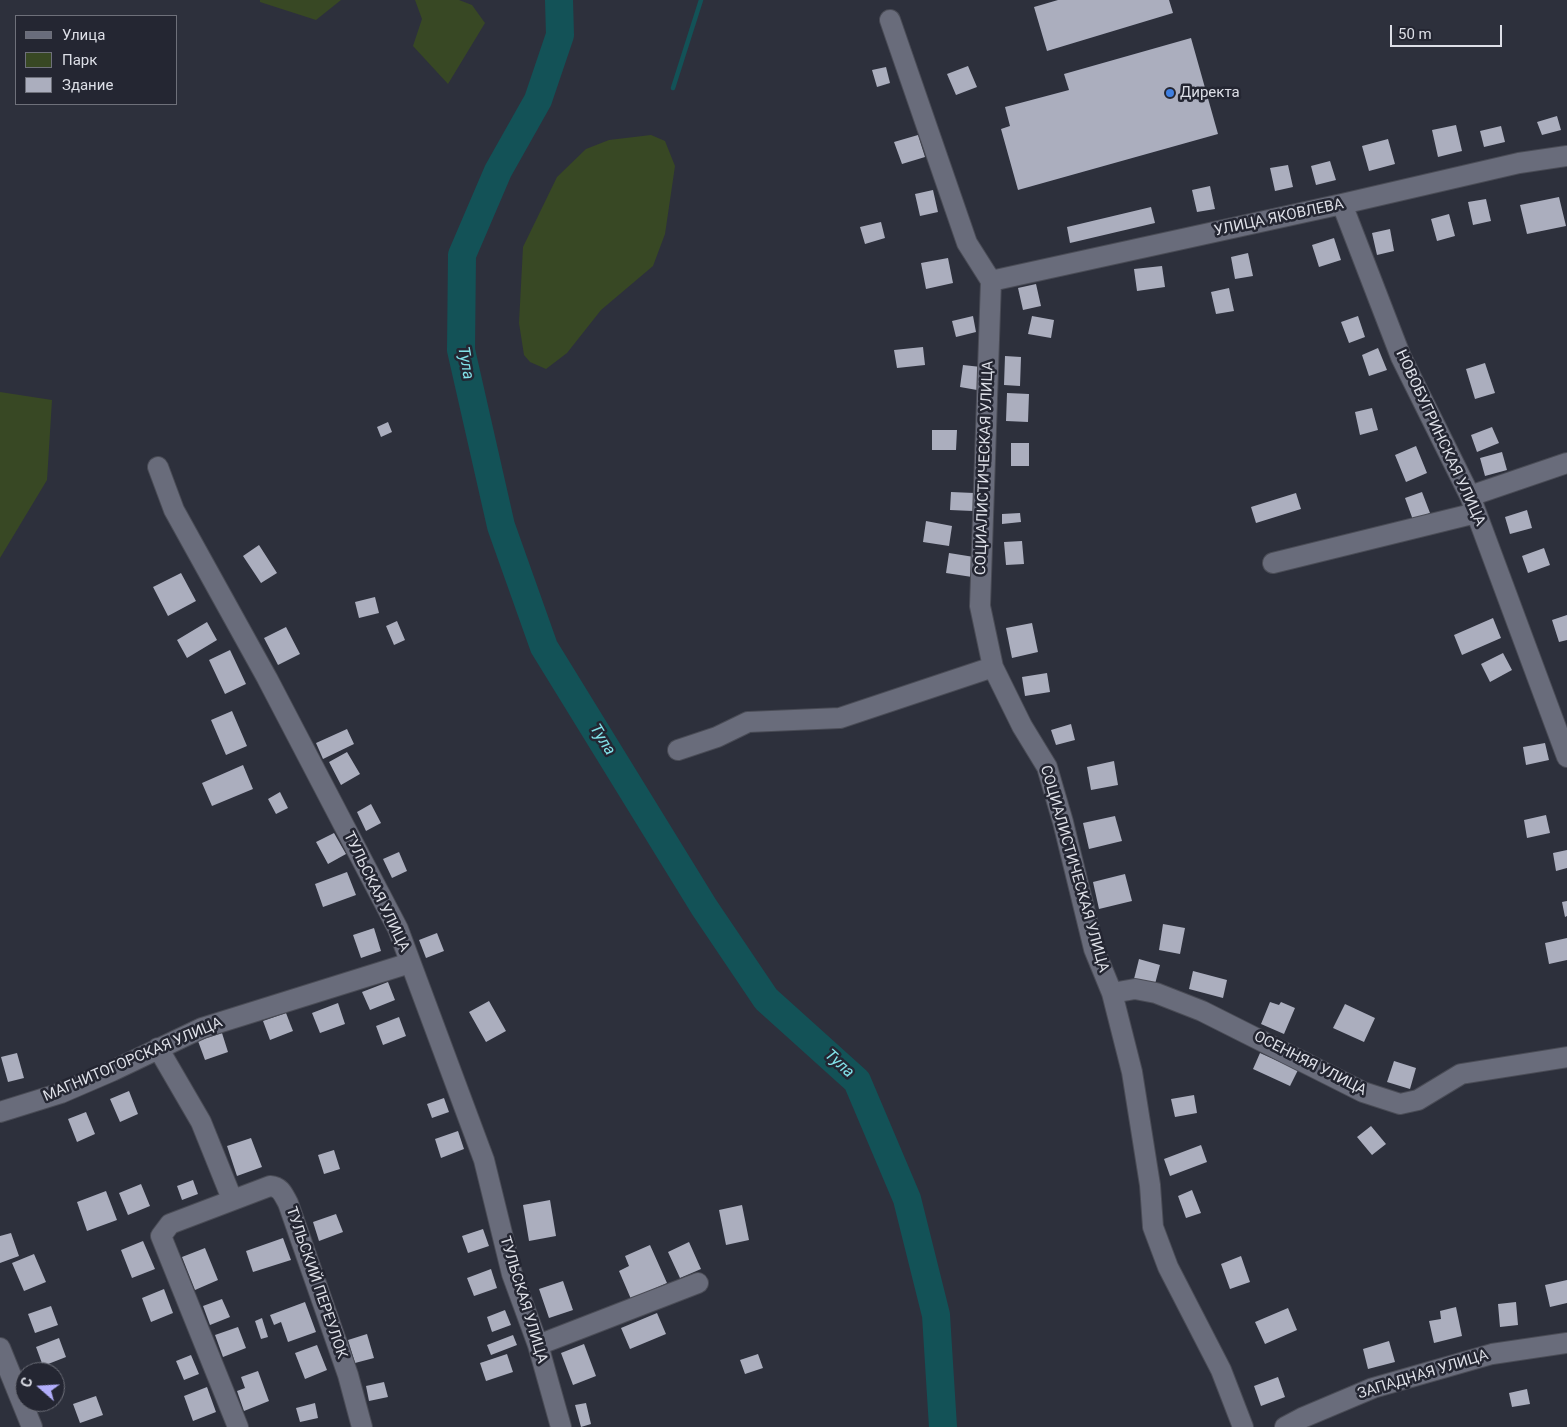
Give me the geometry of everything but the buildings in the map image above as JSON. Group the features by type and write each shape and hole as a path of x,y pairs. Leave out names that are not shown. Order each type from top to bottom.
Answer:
{"street":[{"path":"890,20 967,243 991,281"},
{"name":"УЛИЦА ЯКОВЛЕВА","path":"991,281 1519,163 1567,156"},
{"name":"НОВОБУГРИНСКАЯ УЛИЦА","path":"1342,204 1401,357 1473,504 1524,636 1567,757"},
{"name":"СОЦИАЛИСТИЧЕСКАЯ УЛИЦА","path":"991,281 980,606 993,667 1022,726 1047,767 1063,822 1094,949 1112,993 1132,1072 1150,1185 1153,1227 1168,1267 1220,1370 1243,1427"},
{"path":"1273,563 1473,504 1567,463"},
{"name":"ТУЛЬСКАЯ УЛИЦА","path":"158,467 174,510 267,678 398,929 484,1160 512,1274 538,1345 561,1427"},
{"path":"678,750 717,737 748,722 840,718 993,667"},
{"name":"МАГНИТОГОРСКАЯ УЛИЦА","path":"0,1112 60,1093 112,1071 202,1028 410,963"},
{"name":"ОСЕННЯЯ УЛИЦА","path":"1112,993 1135,989 1156,993 1202,1011 1363,1092 1400,1104 1418,1100 1461,1074 1567,1057"},
{"path":"158,1048 201,1122 232,1199"},
{"name":"ТУЛЬСКИЙ ПЕРЕУЛОК","path":"238,1427 161,1236 170,1224 270,1186 277,1187 283,1192 288,1203 348,1375 362,1427"},
{"path":"538,1345 698,1283"},
{"name":"ЗАПАДНАЯ УЛИЦА","path":"1285,1427 1373,1388 1492,1354 1567,1342"},
{"path":"0,1348 32,1427"}],"green space":[{"path":"260,0 341,0 316,20 260,2"},
{"path":"415,0 459,0 472,5 485,23 448,84 413,46 422,19"},
{"path":"651,135 665,141 675,166 665,234 653,266 601,310 567,353 546,369 530,362 524,355 519,323 523,247 557,177 586,149 609,140"},
{"path":"0,392 52,400 47,480 0,558"}],"waterway":[{"name":"Тула","path":"559,0 560,35 538,100 498,171 462,255 461,350 501,526 544,647 704,907 766,999 857,1081 907,1199 936,1315 943,1427"},
{"path":"673,88 701,0"}],"place":[{"name":"Директа","path":"1170,93"}]}
